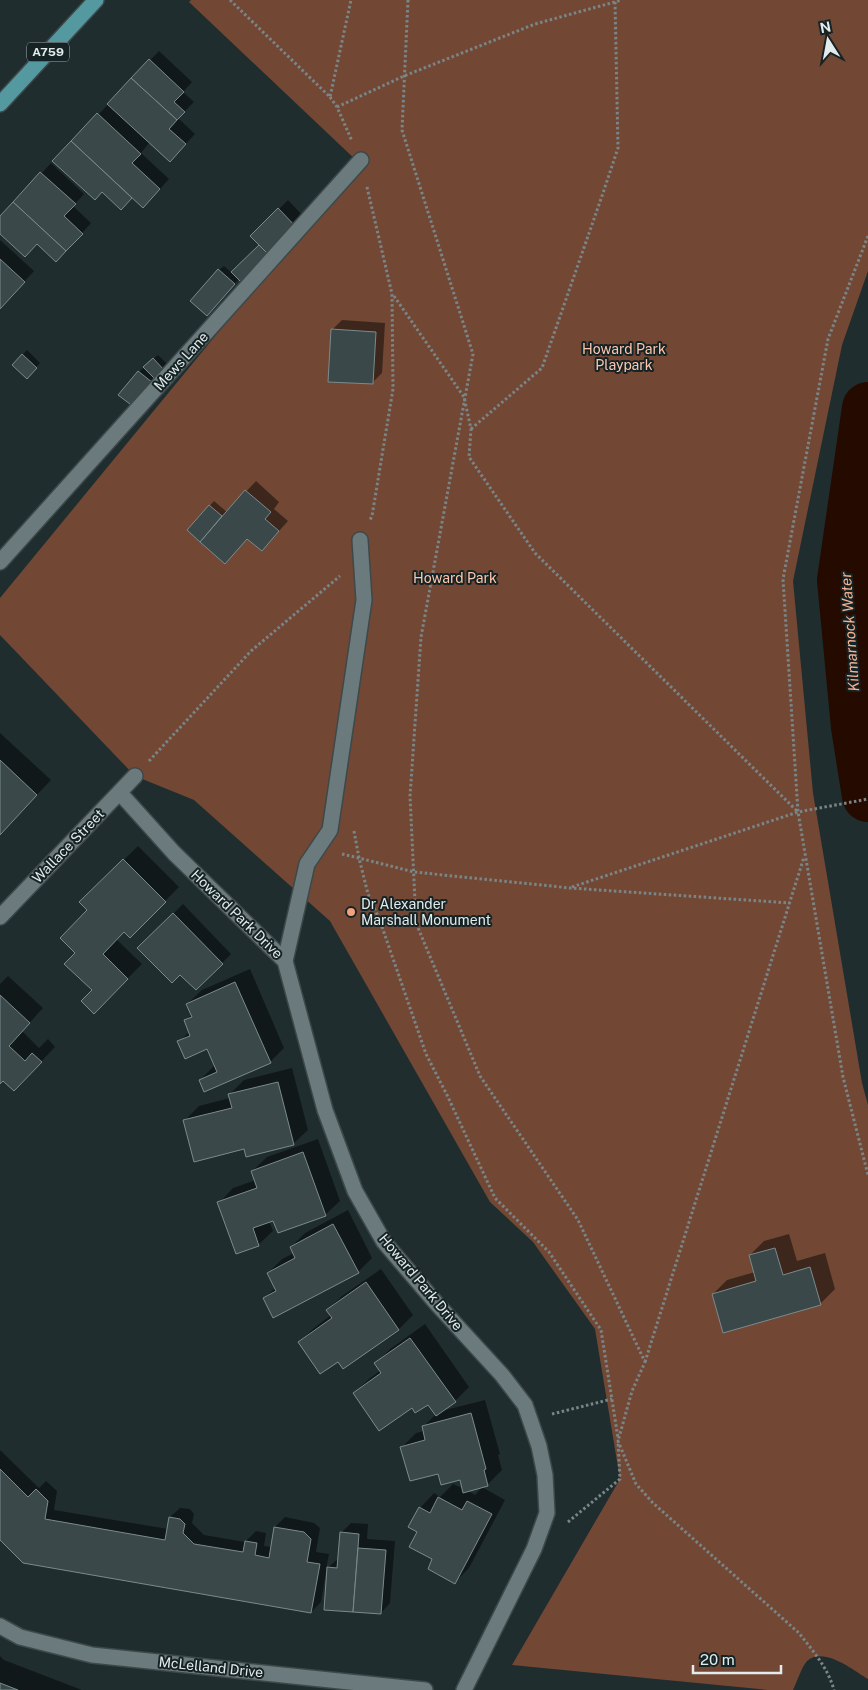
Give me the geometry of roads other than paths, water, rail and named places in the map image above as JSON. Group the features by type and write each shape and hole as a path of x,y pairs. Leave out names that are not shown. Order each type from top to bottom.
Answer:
{"main road":[{"name":"A759","path":"0,104 96,0"}],"street":[{"name":"Mews Lane","path":"0,562 361,160"},
{"path":"285,961 307,864 330,830 364,600 360,540"},
{"name":"Wallace Street","path":"0,917 135,776"},
{"name":"Howard Park Drive","path":"120,793 174,853 285,961 325,1110 355,1191 384,1242 436,1304 502,1374 525,1405 539,1446 545,1475 547,1514 534,1548 464,1690"},
{"name":"McLelland Drive","path":"0,1626 20,1637 92,1655 426,1690"}],"waterway":[{"name":"Kilmarnock Water","path":"868,408 843,580 857,727 868,796"}],"place":[{"name":"Dr Alexander Marshall Monument","path":"351,912"}],"park label":[{"name":"Howard Park Playpark","path":"624,358"},
{"name":"Howard Park","path":"455,578"}]}
